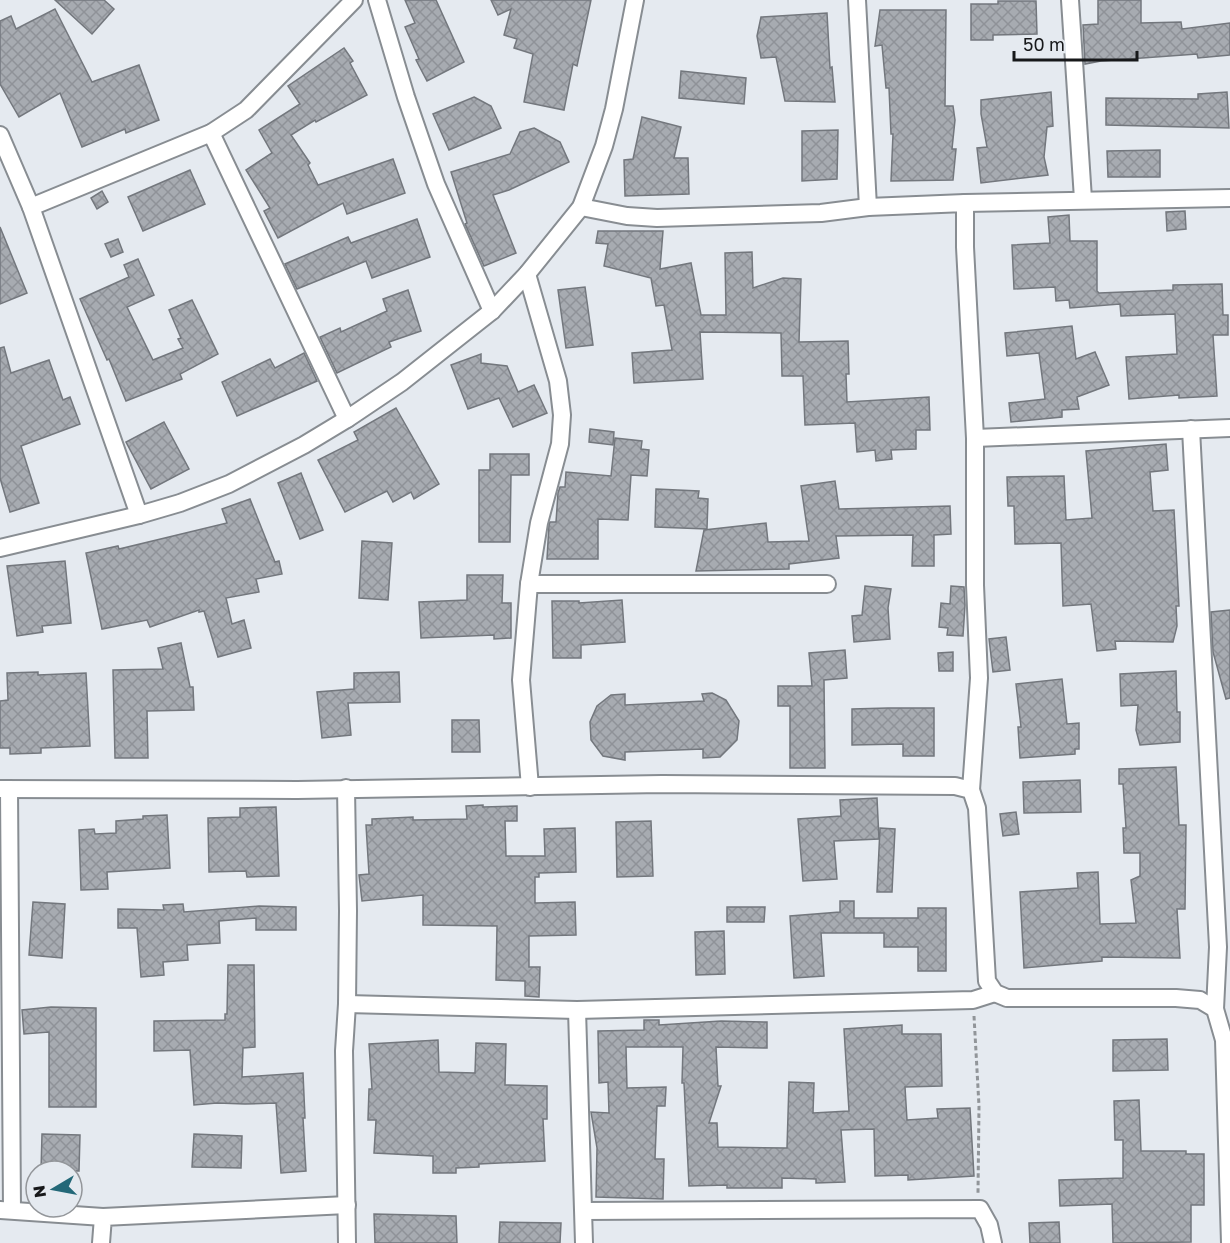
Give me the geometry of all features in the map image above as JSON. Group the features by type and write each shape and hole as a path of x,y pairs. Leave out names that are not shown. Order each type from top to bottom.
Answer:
{"street":[{"path":"31,207 211,133 246,110 354,0"},
{"path":"377,0 406,97 436,184 492,311"},
{"path":"0,548 139,515 180,503 229,484 347,419 402,382 492,311 527,274 581,207 614,109 635,0"},
{"path":"857,0 868,207"},
{"path":"1070,0 1083,199"},
{"path":"211,133 347,419"},
{"path":"0,135 31,207 139,515"},
{"path":"581,207 627,216 657,218 821,213 868,207 965,203 1230,198"},
{"path":"965,203 965,247 975,438 975,585 979,678 971,790 977,808 987,981 995,993 1007,998 1176,998 1200,1000 1215,1009"},
{"path":"527,274 558,381 562,415 560,444 539,523 529,584 520,680 530,787"},
{"path":"975,438 1230,428"},
{"path":"1191,429 1224,946 1215,1009 1224,1040 1230,1243"},
{"path":"529,584 827,584"},
{"path":"347,1205 103,1217 6,1210 4,789 237,790 662,784 955,786 971,790"},
{"path":"346,788 348,910 344,1063 347,1243"},
{"path":"347,1004 577,1010 973,1000 995,993"},
{"path":"577,1010 584,1243"},
{"path":"584,1211 980,1209 989,1225 993,1243"},
{"path":"101,1243 103,1217"}],"path":[{"path":"973,1000 978,1106 977,1177 980,1209"}],"building":[{"path":"55,0 104,0 114,9 92,34"},
{"path":"405,0 436,0 464,62 427,81 416,60 419,59 405,27 415,23"},
{"path":"491,0 591,0 577,66 573,64 564,110 524,102 533,54 514,48 517,39 504,35 511,9 498,15"},
{"path":"1098,0 1141,0 1141,23 1181,22 1182,29 1230,23 1230,55 1198,58 1197,54 1085,64 1083,25 1098,24"},
{"path":"998,1 1036,1 1037,34 993,35 993,40 971,40 971,4 998,4"},
{"path":"55,9 92,82 139,65 159,120 126,133 125,129 82,147 60,93 19,117 0,84 0,21 11,16 16,29"},
{"path":"880,10 946,10 945,106 953,106 955,120 952,149 956,149 953,180 891,181 893,134 891,134 889,88 886,88 882,45 875,46"},
{"path":"827,13 830,68 832,67 835,102 785,101 776,57 761,58 757,36 761,17"},
{"path":"344,48 353,61 350,63 367,95 316,122 315,120 291,135 310,163 308,165 318,185 393,159 405,193 347,214 343,203 278,238 264,211 270,208 246,170 272,153 259,130 300,104 288,86"},
{"path":"681,71 746,78 744,104 679,98"},
{"path":"1051,92 1053,126 1047,127 1044,157 1048,175 981,183 977,148 987,147 981,100"},
{"path":"1227,92 1229,128 1106,125 1106,98 1198,99 1198,94"},
{"path":"474,97 491,106 501,128 449,150 433,114"},
{"path":"642,117 681,127 674,158 688,158 689,194 625,196 624,160 633,159"},
{"path":"534,128 560,142 569,162 493,195 516,253 484,266 465,224 467,223 451,172 510,154 520,132"},
{"path":"838,130 837,179 802,181 802,131"},
{"path":"1160,150 1160,177 1108,177 1107,151"},
{"path":"190,170 205,204 143,231 128,197"},
{"path":"102,191 108,202 97,209 91,198"},
{"path":"1185,211 1186,229 1167,231 1166,212"},
{"path":"1069,215 1070,241 1097,241 1097,291 1099,293 1173,290 1173,285 1222,284 1223,315 1228,315 1228,335 1213,335 1217,396 1179,398 1179,395 1129,399 1126,357 1177,354 1175,314 1121,316 1120,304 1070,308 1069,300 1056,301 1055,287 1014,289 1012,245 1050,243 1048,217"},
{"path":"417,219 430,257 372,278 366,261 297,289 285,264 348,237 351,243"},
{"path":"0,227 27,293 0,304"},
{"path":"598,231 663,231 660,269 691,263 701,315 726,315 725,253 752,252 753,288 783,278 801,279 799,342 848,341 847,402 929,397 930,430 916,430 916,449 891,450 892,459 876,461 875,450 857,452 855,423 805,425 803,376 782,376 781,333 700,332 703,379 634,383 632,353 672,350 664,305 656,306 651,278 604,266 608,244 596,243"},
{"path":"118,239 123,252 111,257 105,244"},
{"path":"138,259 154,295 127,307 153,360 183,348 169,310 192,300 218,354 180,374 182,379 126,401 80,299 129,277 124,265"},
{"path":"585,287 593,345 566,348 558,290"},
{"path":"408,290 421,331 389,342 391,347 337,373 320,337 340,328 341,332 387,311 383,299"},
{"path":"1072,326 1076,359 1095,352 1109,385 1077,397 1079,409 1062,410 1062,417 1011,422 1009,403 1045,399 1039,353 1007,356 1005,333"},
{"path":"4,347 11,373 49,360 63,400 70,397 80,424 21,446 39,503 10,512 0,478 0,348"},
{"path":"304,353 317,381 237,416 222,382 270,359 275,368"},
{"path":"481,354 481,363 507,366 518,392 534,385 547,413 513,427 499,398 468,409 451,365"},
{"path":"396,408 439,484 414,499 411,492 393,502 387,491 345,512 318,460 358,440 354,432"},
{"path":"164,422 189,469 151,489 126,442"},
{"path":"590,429 614,432 613,445 589,442"},
{"path":"615,438 642,441 641,449 649,450 647,476 631,475 628,520 598,519 598,559 547,559 549,525 550,522 556,522 558,493 560,487 565,487 566,472 611,476"},
{"path":"1166,444 1168,470 1150,472 1153,511 1174,510 1179,606 1176,606 1177,626 1173,642 1115,641 1116,649 1097,651 1091,604 1063,606 1061,543 1015,544 1014,506 1008,506 1007,477 1064,476 1066,520 1092,518 1086,451"},
{"path":"490,454 529,454 529,475 511,475 510,542 479,542 479,470 490,470"},
{"path":"301,473 323,530 300,539 278,483"},
{"path":"835,481 839,509 950,506 951,534 934,535 934,566 912,566 913,535 836,536 839,558 789,564 789,569 696,571 704,530 766,523 768,542 809,541 801,486"},
{"path":"656,489 699,491 698,498 708,499 707,529 655,527"},
{"path":"250,499 275,562 279,561 282,574 256,579 259,592 226,598 232,624 244,620 251,648 218,657 204,611 199,612 199,610 150,627 147,620 102,629 86,553 118,546 119,549 227,523 222,509"},
{"path":"362,541 392,543 388,600 359,598"},
{"path":"65,561 71,623 42,626 43,632 17,636 7,566"},
{"path":"467,575 503,575 502,603 511,603 511,638 494,639 494,635 421,638 419,602 467,600"},
{"path":"865,586 891,589 888,608 890,639 854,642 852,616 862,615"},
{"path":"951,586 964,587 963,636 947,635 948,628 939,627 941,603 950,604"},
{"path":"622,600 625,642 581,645 581,658 553,658 552,601 579,601 579,603"},
{"path":"1230,610 1230,698 1226,699 1213,652 1211,612"},
{"path":"1006,637 1010,670 993,672 989,639"},
{"path":"181,643 190,687 193,687 194,710 147,711 148,758 115,758 113,670 163,669 158,648"},
{"path":"845,650 847,678 824,680 825,768 790,768 790,706 778,706 778,686 812,686 809,653"},
{"path":"953,652 953,671 939,671 938,653"},
{"path":"1176,671 1180,742 1140,745 1136,730 1138,705 1121,706 1120,674"},
{"path":"38,672 38,675 86,673 90,746 41,748 41,753 10,754 10,748 0,748 0,701 8,700 7,673"},
{"path":"399,672 400,702 348,703 351,735 322,738 317,692 354,689 354,673"},
{"path":"1062,679 1067,724 1079,723 1079,749 1075,749 1075,754 1020,758 1018,727 1021,727 1016,684"},
{"path":"712,693 726,700 739,721 737,740 720,757 703,758 703,749 625,752 625,760 603,756 591,740 590,722 597,706 611,695 625,694 625,705 704,701 702,694"},
{"path":"934,708 934,756 903,756 903,744 852,745 852,709"},
{"path":"452,720 479,720 480,752 452,752"},
{"path":"1176,767 1179,825 1186,825 1185,909 1177,909 1180,958 1102,957 1102,961 1024,968 1020,892 1078,888 1077,873 1098,872 1100,924 1136,923 1131,880 1140,876 1140,853 1124,853 1123,828 1126,828 1123,784 1119,784 1119,769"},
{"path":"1080,780 1081,812 1024,813 1023,782"},
{"path":"877,798 879,839 834,841 837,879 803,881 798,819 841,816 840,800"},
{"path":"483,805 483,807 517,806 517,821 505,821 506,856 545,856 544,829 575,828 576,872 539,873 539,877 535,877 535,903 575,902 576,935 529,936 529,967 540,967 539,997 525,996 525,981 496,980 497,926 423,925 423,895 362,901 359,875 369,874 366,825 372,825 372,819 413,817 413,820 467,819 466,806"},
{"path":"276,807 279,876 247,877 246,871 209,872 208,818 240,817 240,808"},
{"path":"1016,812 1019,834 1003,836 1000,814"},
{"path":"167,815 170,868 107,872 108,889 81,890 79,830 94,829 95,834 116,833 116,821 143,819 143,816"},
{"path":"651,821 653,876 617,877 616,822"},
{"path":"880,828 895,829 892,892 877,892"},
{"path":"840,901 854,901 854,918 918,918 918,908 946,908 946,971 918,971 918,947 884,947 884,933 821,933 824,976 794,978 790,916 840,912"},
{"path":"33,902 65,904 62,958 29,955"},
{"path":"183,904 184,912 259,906 296,907 296,930 256,930 256,918 219,921 220,943 187,945 188,960 163,962 164,975 141,977 137,928 118,928 118,909 164,910 163,905"},
{"path":"727,907 765,907 764,922 727,922"},
{"path":"724,931 725,974 696,975 695,932"},
{"path":"228,965 254,965 255,1047 243,1048 242,1077 303,1073 306,1171 281,1173 276,1103 194,1105 190,1050 154,1051 154,1021 225,1020"},
{"path":"51,1007 96,1008 96,1107 49,1107 49,1032 24,1034 22,1010"},
{"path":"644,1020 659,1020 659,1025 721,1021 767,1022 767,1048 716,1047 718,1086 721,1086 709,1123 717,1123 718,1147 787,1148 789,1082 814,1083 813,1113 849,1111 844,1029 902,1025 902,1034 941,1034 942,1086 905,1087 907,1120 938,1118 937,1109 970,1108 974,1176 908,1180 908,1175 875,1176 874,1129 841,1130 845,1182 816,1183 816,1179 782,1178 782,1188 727,1188 727,1185 689,1186 684,1083 682,1083 683,1047 626,1047 627,1088 666,1087 665,1106 657,1106 655,1159 664,1159 663,1199 596,1197 597,1148 591,1112 609,1113 608,1082 599,1083 598,1031 644,1030"},
{"path":"1167,1039 1168,1070 1113,1071 1113,1040"},
{"path":"438,1040 439,1072 475,1073 476,1043 506,1044 505,1085 547,1086 547,1119 543,1119 545,1161 479,1164 479,1167 456,1168 456,1173 433,1173 433,1156 374,1153 376,1120 368,1120 369,1089 372,1089 369,1044"},
{"path":"1139,1100 1141,1151 1186,1151 1186,1154 1204,1154 1204,1205 1191,1205 1191,1242 1113,1243 1112,1204 1060,1206 1059,1180 1123,1178 1123,1140 1115,1140 1114,1101"},
{"path":"42,1134 80,1135 79,1159 41,1159"},
{"path":"194,1134 242,1136 241,1168 192,1167"},
{"path":"374,1214 456,1216 457,1243 375,1243"},
{"path":"500,1222 561,1223 560,1243 499,1243"},
{"path":"1059,1222 1060,1243 1030,1243 1029,1223"}]}
